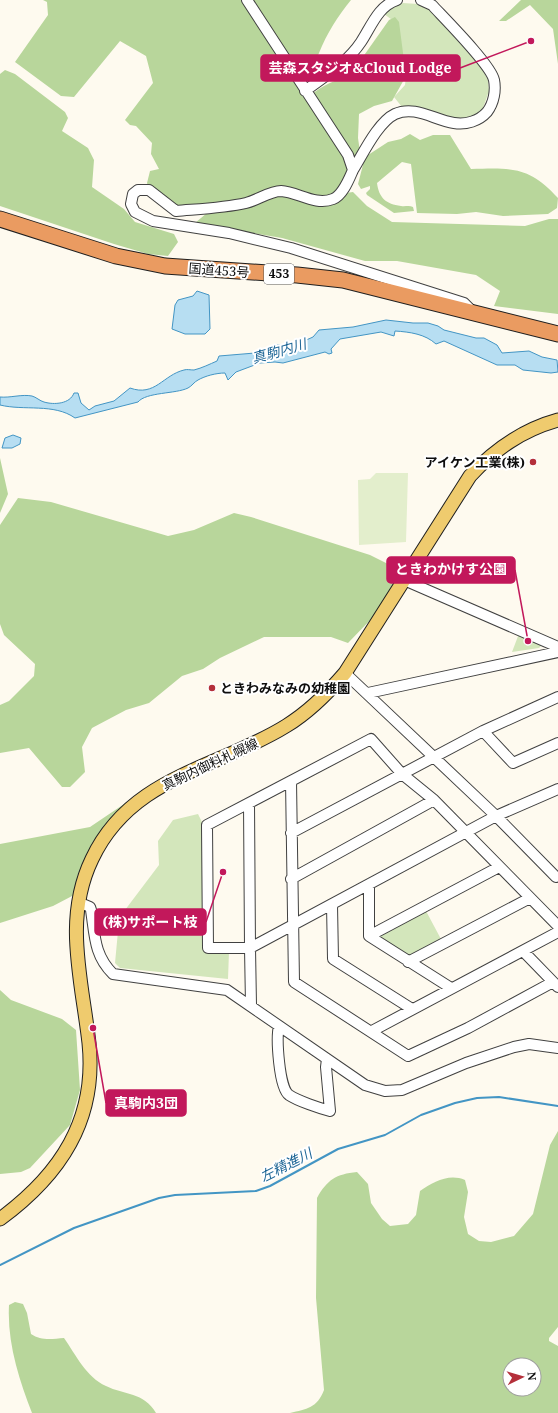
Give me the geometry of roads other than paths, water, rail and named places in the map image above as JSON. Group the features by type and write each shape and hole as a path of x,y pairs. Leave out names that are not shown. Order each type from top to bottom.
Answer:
{"highway":[{"name":"国道453号","path":"0,219 116,256 165,266 297,275 343,280 558,334"}],"main road":[{"name":"真駒内御料札幌線","path":"0,1219 48,1176 65,1154 76,1135 85,1109 90,1076 89,1044 76,950 78,902 86,872 101,842 112,827 136,802 172,780 286,727 320,700 345,673 458,492 486,458 522,434 541,425 558,420"}],"street":[{"path":"247,0 348,155 353,170"},
{"path":"305,91 350,57 361,43 376,17 384,8 396,0"},
{"path":"421,0 432,5 487,67 494,80 495,90 492,102 481,117 472,122 462,124 453,123 417,112 407,111 396,113 380,126 340,194 332,200 317,201 281,191 274,192 261,199 246,203 176,211 149,190 143,189 138,190 133,194 131,204 135,212 153,221 229,233 291,248 464,303 475,313"},
{"path":"404,580 558,647"},
{"path":"368,693 558,652"},
{"path":"345,673 368,693 433,758 496,816 556,877"},
{"path":"291,833 483,731 558,696"},
{"path":"483,731 513,762 558,743"},
{"path":"558,789 496,816 465,834 250,948 208,948 207,825 371,739 402,774 434,800 465,834 558,926"},
{"path":"291,781 294,982 372,1031 408,1056 556,984 523,951"},
{"path":"292,879 434,800"},
{"path":"249,803 251,1005"},
{"path":"370,936 499,867"},
{"path":"369,885 370,936"},
{"path":"408,962 530,898"},
{"path":"78,902 90,907 97,952 101,960 113,974 227,990 251,1005 365,1085 385,1091 402,1090 466,1064 514,1047 529,1044 558,1048"},
{"path":"332,905 333,959 412,1009"},
{"path":"372,1031 558,932"},
{"path":"370,936 408,962 451,988"},
{"path":"279,1026 277,1035 283,1087 288,1095 330,1110 326,1067 327,1059"}],"water":[{"path":"197,291 209,295 210,329 205,334 185,334 172,329 175,305 178,300 193,296"},
{"name":"真駒内川","path":"386,320 428,323 438,326 444,330 476,338 484,338 497,345 502,353 529,351 542,357 557,360 558,372 551,373 523,370 515,365 497,365 444,341 436,344 422,336 395,331 394,336 381,332 340,339 331,349 332,353 329,354 325,352 283,363 260,363 236,372 228,380 225,373 211,375 198,380 183,390 148,396 138,402 75,418 58,410 9,407 0,405 0,397 28,396 44,402 61,403 72,397 74,393 78,393 81,403 89,410 95,406 114,401 130,388 146,390 153,388 177,373 185,370 194,370 217,361 219,356 267,352 277,345 295,345 313,337 319,330 353,327"},
{"path":"13,435 21,438 20,444 12,448 2,448 5,438"}],"waterway":[{"name":"左精進川","path":"0,1265 74,1228 159,1198 175,1195 256,1191 270,1186 338,1149 385,1135 421,1115 455,1103 477,1098 499,1097 558,1106"}],"place":[{"name":"芸森スタジオ&Cloud Lodge","path":"531,41"},
{"name":"アイケン工業(株)","path":"533,462"},
{"name":"ときわかけす公園","path":"528,641"},
{"name":"ときわみなみの幼稚園","path":"212,688"},
{"name":"(株)サポート枝","path":"223,872"},
{"name":"真駒内3団","path":"93,1028"}]}
